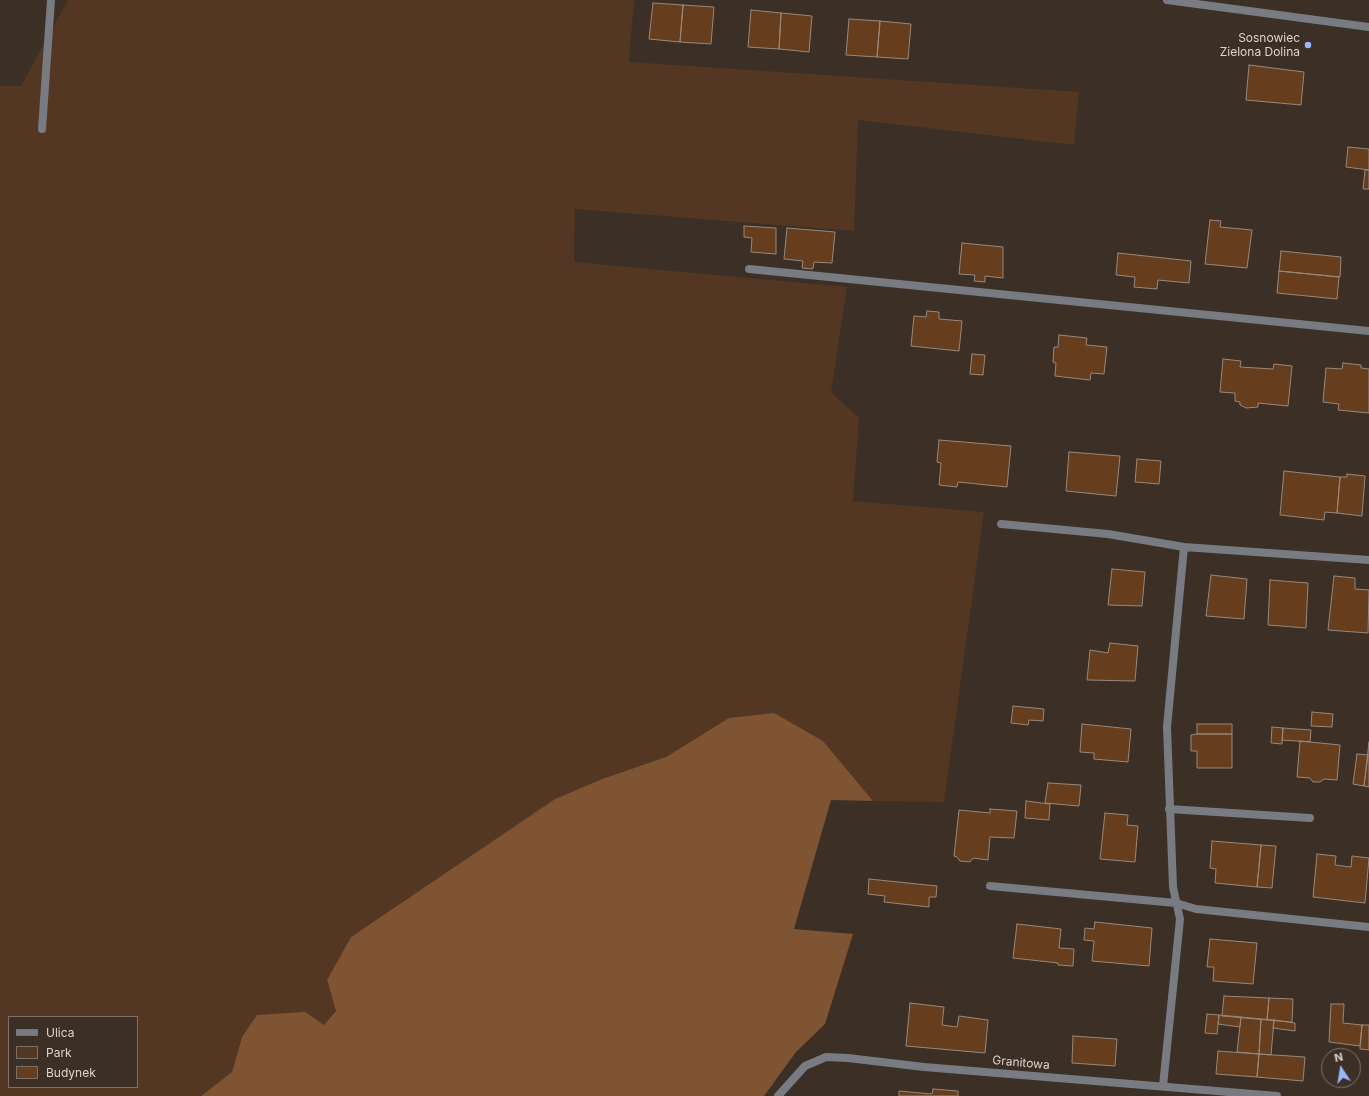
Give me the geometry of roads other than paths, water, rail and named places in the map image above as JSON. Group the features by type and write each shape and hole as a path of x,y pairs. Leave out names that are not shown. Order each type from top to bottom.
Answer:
{"street":[{"path":"42,129 51,0"},
{"path":"1167,0 1369,27"},
{"path":"749,269 1369,331"},
{"path":"1002,524 1108,534 1184,548 1369,560"},
{"path":"1163,1086 1180,919 1173,887 1167,727 1184,548"},
{"path":"1169,809 1310,818"},
{"path":"990,886 1176,903 1196,908 1369,927"},
{"name":"Granitowa","path":"778,1096 805,1066 826,1057 848,1058 924,1067 1277,1096"}],"place":[{"name":"Sosnowiec Zielona Dolina","path":"1308,45"}]}
